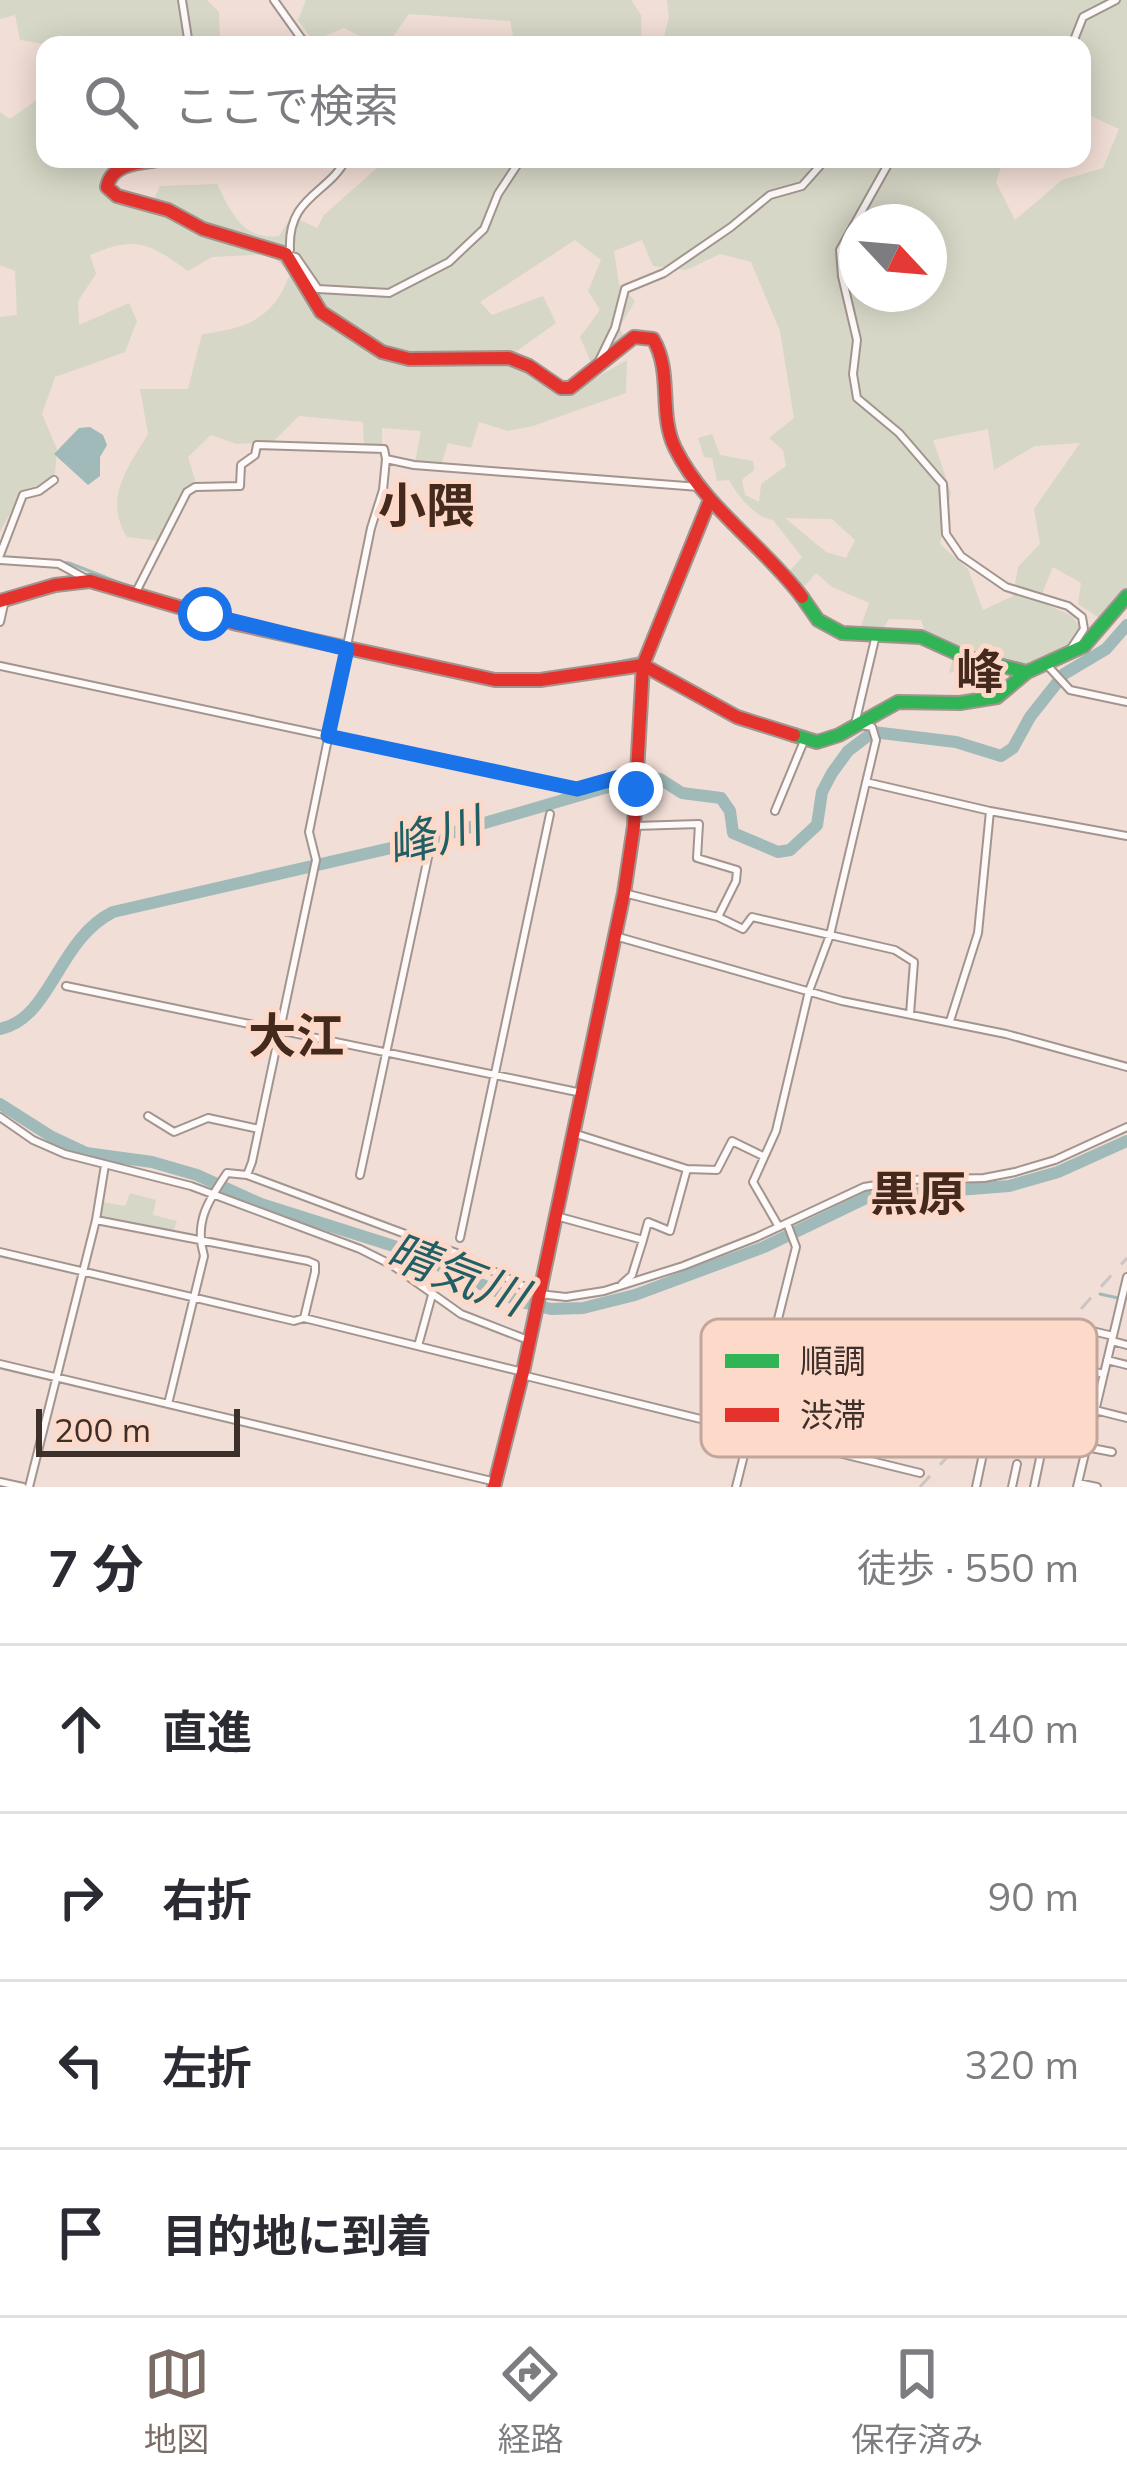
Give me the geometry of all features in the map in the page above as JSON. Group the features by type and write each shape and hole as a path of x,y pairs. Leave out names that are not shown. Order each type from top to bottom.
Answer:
{"street":[{"path":"182,0 188,36"},
{"path":"274,0 300,36"},
{"path":"1075,36 1083,16 1116,0"},
{"path":"122,168 108,178 107,187 118,196 155,205 203,229 296,256 318,289 398,291 449,262 478,237 516,168"},
{"path":"286,254 290,229 303,205 341,168"},
{"path":"597,369 625,289 664,273 770,195 802,186 818,168"},
{"path":"886,168 840,250 857,340 857,398 899,433 944,484 946,534 961,556 1006,587 1068,606 1082,617 1084,628 1066,657"},
{"path":"286,254 321,312 391,355 509,358 561,388 577,384 634,337 648,336 658,344 669,438 709,502 745,532 803,598 812,616 841,632 875,638 914,636 970,658 1027,672"},
{"path":"136,593 187,492 195,487 240,486 241,465 255,455 257,446 384,449 383,490 309,832 314,872 247,1175"},
{"path":"386,459 413,465 703,487"},
{"path":"54,480 40,491 22,495 0,558 59,564 90,581 237,624 495,680 540,680 643,665 736,717 804,741 826,741 904,700 988,700 1027,672 1084,646 1127,596"},
{"path":"0,1364 495,1484 624,893 634,826 643,665 709,502"},
{"path":"0,622 2,600 90,581"},
{"path":"855,724 875,638"},
{"path":"1046,665 1063,687 1127,702"},
{"path":"0,666 577,789 637,772"},
{"path":"777,1319 795,1244 753,1182 776,1131 866,782 874,731 855,724"},
{"path":"775,811 804,741"},
{"path":"866,782 1127,836"},
{"path":"950,1021 978,933 990,811"},
{"path":"460,1238 550,814"},
{"path":"634,826 698,824 697,858 736,870 736,881 718,917"},
{"path":"360,1175 430,848"},
{"path":"624,893 743,928 752,917 895,950 914,962 910,1014"},
{"path":"615,936 809,991 1127,1067"},
{"path":"66,986 582,1094"},
{"path":"148,1116 174,1132 208,1118 259,1129"},
{"path":"0,1117 49,1148 214,1194 378,1256 486,1326 530,1340"},
{"path":"168,1404 204,1256 197,1240 208,1201 227,1173 247,1175 459,1254 539,1294 566,1297 618,1287 784,1226 865,1187 1015,1172 1055,1160 1127,1127"},
{"path":"573,1133 687,1169 718,1170 732,1141 763,1156"},
{"path":"0,1482 26,1487 96,1220 105,1165"},
{"path":"618,1287 632,1275 648,1222 670,1231 687,1169"},
{"path":"556,1216 643,1240"},
{"path":"96,1220 315,1264 304,1318"},
{"path":"0,1252 294,1322 304,1318 701,1419"},
{"path":"1097,1402 1127,1277"},
{"path":"418,1346 432,1295"},
{"path":"1097,1334 1127,1345"},
{"path":"1107,1360 1127,1365"},
{"path":"1097,1372 1104,1374"},
{"path":"1097,1410 1127,1418"},
{"path":"1097,1449 1112,1452"},
{"path":"736,1487 744,1457"},
{"path":"858,1457 920,1472"},
{"path":"976,1487 981,1457"},
{"path":"1034,1487 1040,1457"},
{"path":"1012,1487 1017,1464"},
{"path":"1077,1485 1097,1487"}],"green space":[{"path":"0,0 207,0 219,12 220,36 36,36 36,43 20,40 15,15 0,19"},
{"path":"306,0 631,0 641,15 642,36 513,36 510,21 409,14 394,36 359,36 344,28 309,36 298,20"},
{"path":"667,0 1127,0 1127,592 1099,618 1078,604 1081,583 1053,567 1039,601 1072,616 1087,637 1045,663 996,663 990,674 968,668 949,673 955,651 927,637 921,620 889,619 880,634 858,634 869,603 832,587 816,573 801,590 786,575 802,557 773,520 753,510 729,480 717,481 712,458 704,457 698,438 712,434 720,455 753,461 754,470 742,480 745,495 759,502 761,484 786,466 783,450 769,438 794,418 780,331 751,262 720,254 686,270 653,266 642,240 614,251 619,284 635,301 619,328 624,336 593,367 580,337 600,310 588,291 601,260 575,240 480,302 492,315 543,296 556,323 514,353 567,394 627,360 626,393 508,431 479,422 471,448 448,443 441,465 415,462 421,431 382,428 382,445 364,448 363,422 299,416 273,442 237,444 211,435 188,457 195,480 160,541 127,537 117,509 121,484 148,434 140,389 188,389 202,334 257,319 276,302 290,274 271,254 212,257 188,271 142,245 119,245 90,255 96,274 78,301 79,325 129,303 137,321 125,352 55,377 42,414 57,449 54,483 41,494 19,497 0,532 0,317 17,315 15,271 0,265 0,112 10,119 36,100 36,168 111,168 103,180 106,195 151,206 160,186 217,184 240,222 267,236 279,236 292,216 317,228 324,215 377,168 1001,168 996,182 1015,220 1062,180 1103,168 1119,129 1091,116 1091,36 664,36","holes":["988,429 994,470 1035,446 1080,443 1034,509 1040,544 1018,567 1013,596 983,610 968,569 940,544 951,492 933,440","785,518 832,519 855,540 846,558 826,552"]},
{"path":"130,1193 156,1200 153,1215 177,1221 171,1238 99,1224 103,1202 125,1206"}],"water":[{"path":"90,427 103,435 107,445 100,457 100,476 88,485 54,454 79,428"}],"waterway":[{"path":"38,560 69,563 133,588"},
{"path":"142,591 210,612"},
{"name":"峰川","path":"0,1029 31,1010 79,940 113,912 430,839 642,777 660,779 682,793 721,798 730,811 733,833 778,852 790,850 817,825 822,792 832,773 848,751 873,732 956,742 1001,756 1013,748 1064,674 1106,649 1127,625"},
{"path":"580,670 637,658"},
{"path":"483,673 510,676"},
{"name":"晴気川","path":"0,1104 86,1153 152,1162 197,1175 261,1204 400,1248 521,1302 551,1309 583,1308 635,1295 764,1247 868,1197 1009,1186 1058,1172 1127,1141"},
{"path":"1100,1294 1118,1298"}],"railway":[{"path":"1072,1319 1127,1258"},
{"path":"920,1487 947,1457"}],"traffic: fast":[{"path":"794,735 817,742 898,702 960,703 997,697 1027,672 1084,646 1127,596"},
{"path":"802,597 818,620 842,633 921,637 965,657 1027,672"}],"traffic: jam":[{"path":"122,168 107,187 117,196 286,254 321,312 382,352 409,359 509,358 561,388 570,388 634,337 653,339 662,365 670,435 687,469 802,597"},
{"path":"494,1487 523,1372 624,893 634,826 643,665 709,502"},
{"path":"0,601 55,585 90,581 237,624 495,680 540,680 643,665 737,717 794,735"}],"district":[{"name":"小隈","path":"426,506"},
{"name":"峰","path":"980,672"},
{"name":"大江","path":"296,1036"},
{"name":"黒原","path":"918,1194"}],"route":[{"path":"205,614 347,649 328,736 577,789 637,772 636,789"}]}
